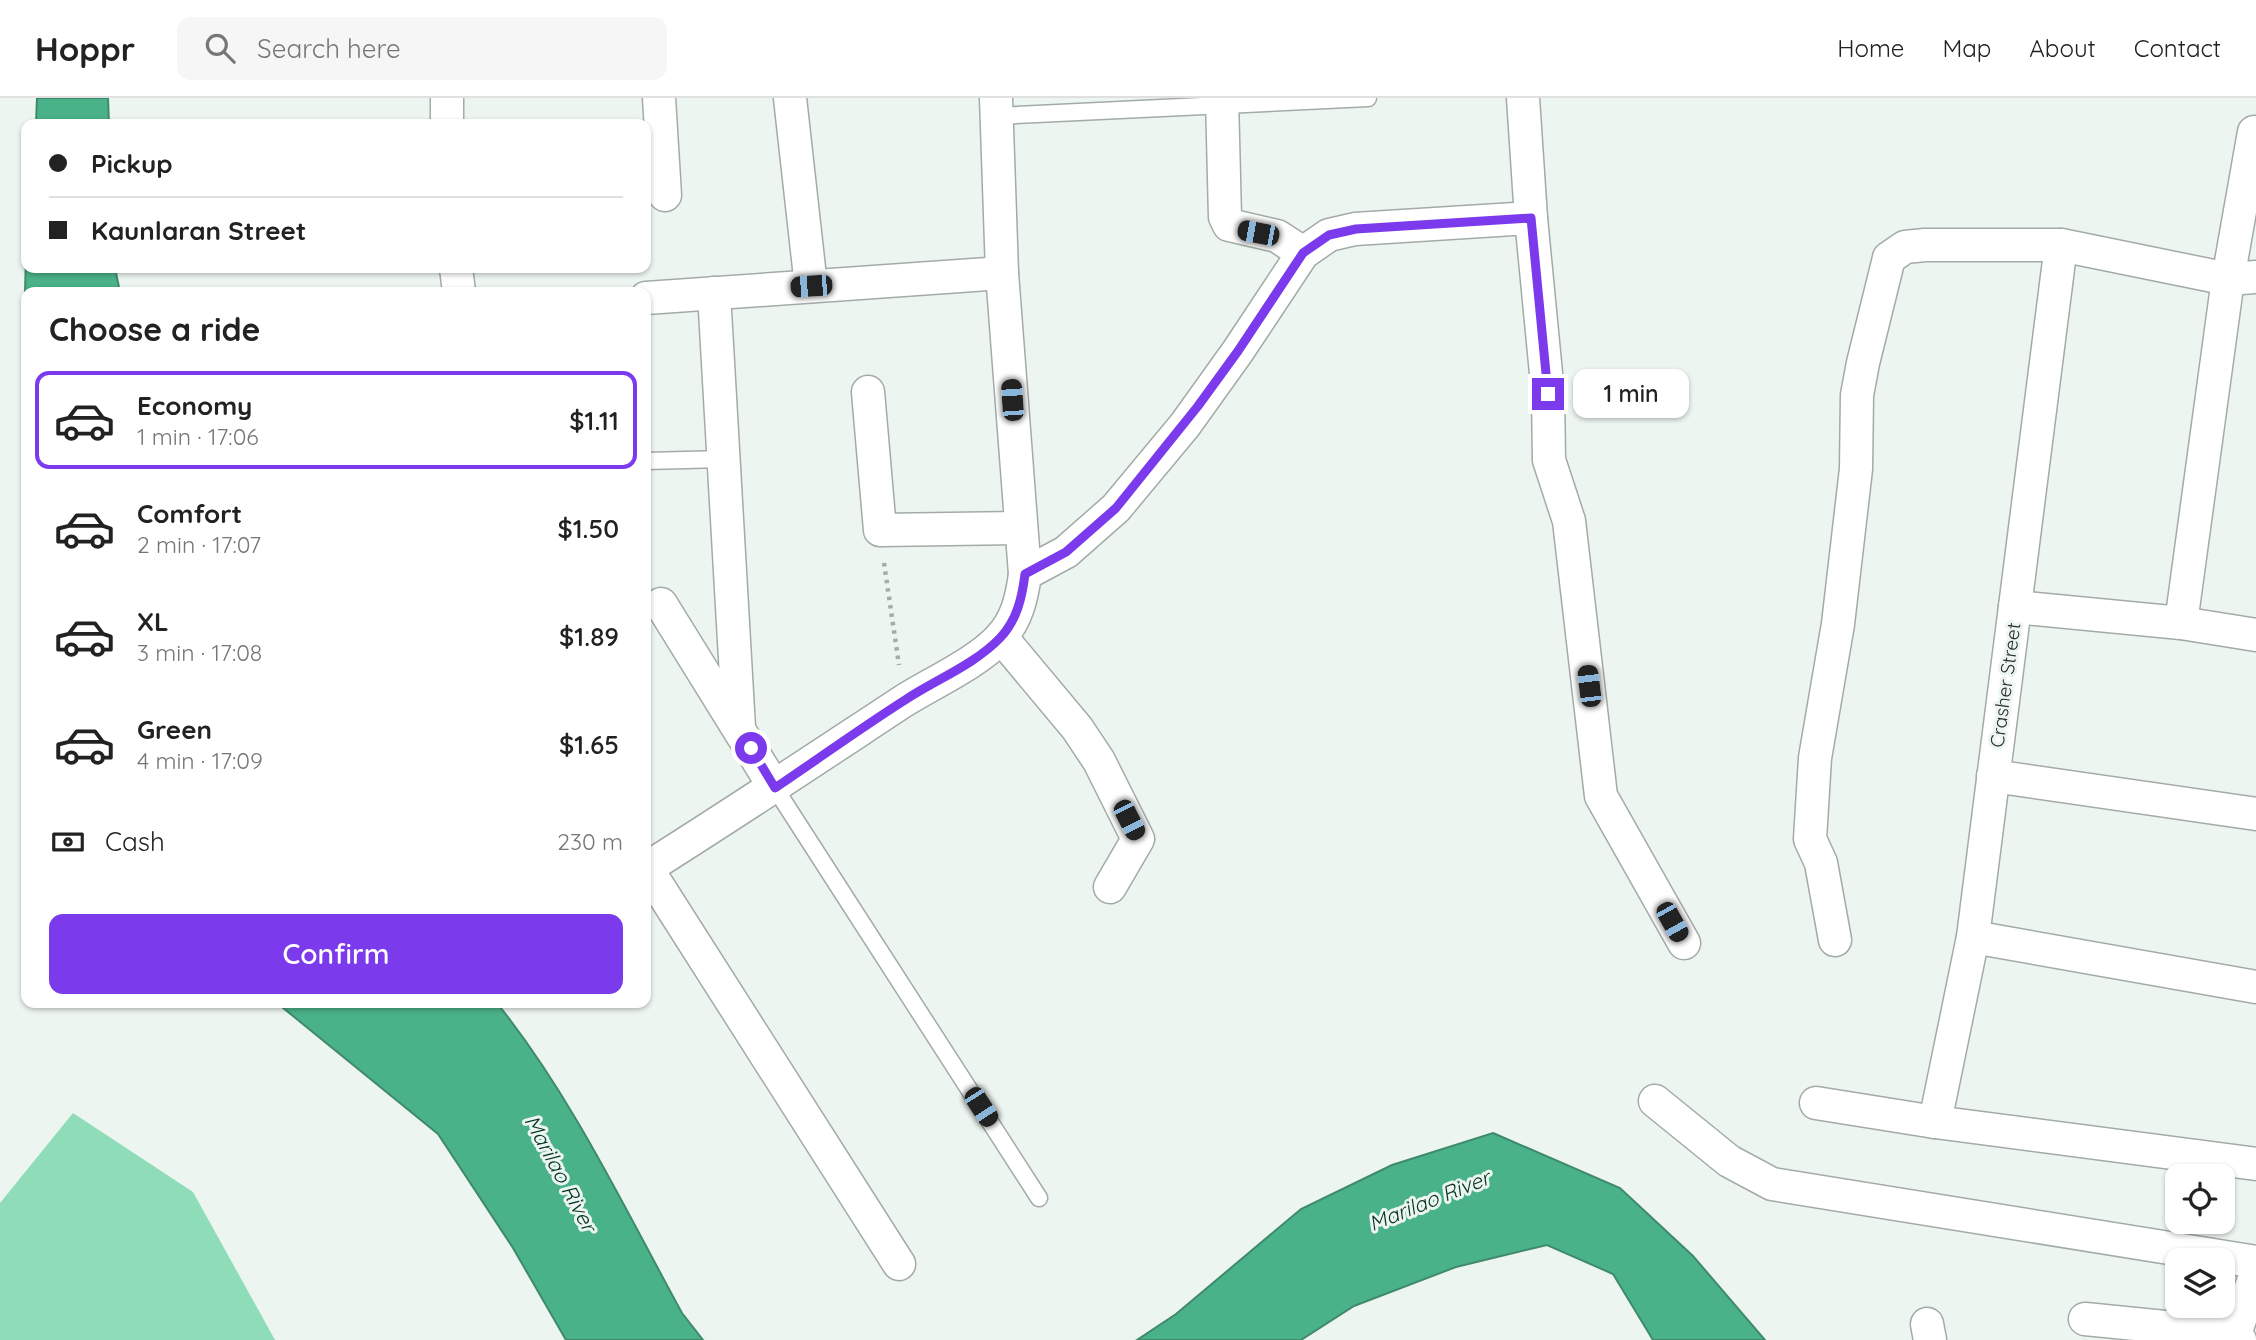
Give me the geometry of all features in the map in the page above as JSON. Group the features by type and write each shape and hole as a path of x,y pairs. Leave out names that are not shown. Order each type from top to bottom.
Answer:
{"street":[{"path":"447,98 447,119"},
{"path":"659,98 665,195"},
{"path":"790,98 811,286"},
{"path":"1523,98 1531,218 1548,394 1549,460 1569,521 1601,796 1684,943"},
{"path":"1222,102 1225,216 1229,225 1277,236 1303,253"},
{"path":"651,864 775,788 905,700 984,651 1001,637 1013,620 1021,601 1025,574 1003,272 996,107"},
{"path":"2181,623 2242,278 2254,132"},
{"path":"1025,574 1066,552 1116,508 1192,414 1238,351 1303,253 1329,235 1356,229 1531,218"},
{"path":"1835,940 1821,863 1811,839 1815,758 1841,598 1856,469 1857,395 1888,258 1905,247 1925,245 2061,245 2242,278"},
{"name":"Crasher Street","path":"1935,1122 1973,937 2061,245"},
{"path":"651,298 1003,272"},
{"path":"714,293 739,728"},
{"path":"868,392 880,530 1021,528"},
{"path":"661,604 775,788"},
{"path":"2015,607 2181,623 2256,635"},
{"path":"1001,637 1077,728 1100,761 1138,839 1110,887"},
{"path":"1993,776 2256,814"},
{"path":"651,875 899,1264"},
{"path":"1973,937 2256,987"},
{"path":"1655,1101 1729,1161 1772,1184 2256,1262"},
{"path":"1816,1103 1935,1122 2256,1164"},
{"path":"2095,1340 2085,1319 2238,1337 2256,1273"}],"lane":[{"path":"996,107 1368,98"},
{"path":"651,461 724,459"},
{"path":"775,788 1039,1198"}],"path":[{"path":"880,530 905,700"}],"shaded area":[{"path":"73,1113 193,1192 275,1340 0,1340 0,1203"}],"water":[{"path":"37,98 108,98 109,119 36,119"},
{"path":"26,273 116,273 119,287 25,287"},
{"name":"Marilao River","path":"283,1008 501,1008 573,1114 682,1313 703,1340 566,1340 513,1248 438,1134"},
{"name":"Marilao River","path":"1493,1133 1620,1188 1693,1256 1765,1340 1653,1340 1613,1274 1547,1245 1456,1267 1354,1306 1301,1340 1137,1340 1176,1314 1301,1209 1392,1165"}],"route":[{"path":"751,748 775,788 905,700 984,651 1001,637 1013,620 1021,601 1025,574 1066,552 1116,508 1185,425 1303,253 1329,235 1356,229 1531,218 1548,394"}]}
